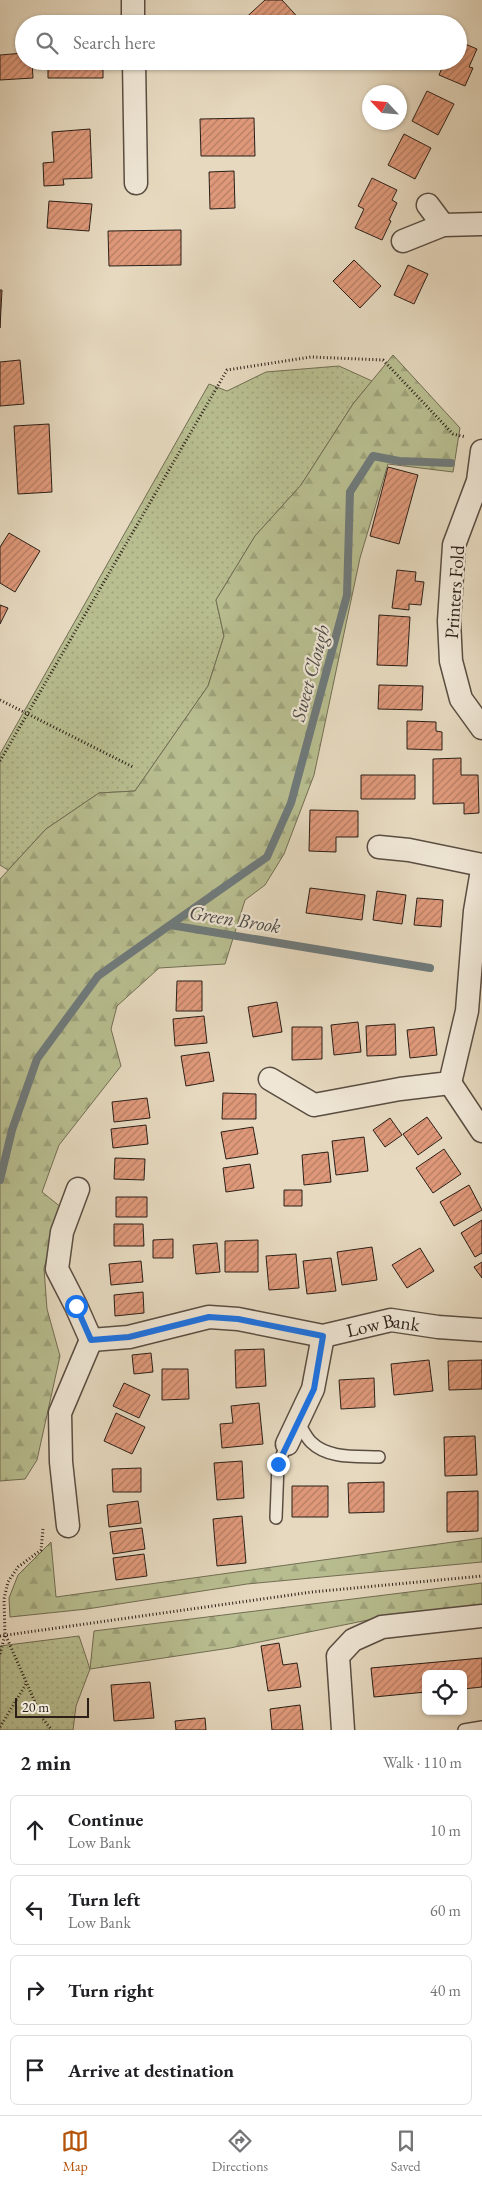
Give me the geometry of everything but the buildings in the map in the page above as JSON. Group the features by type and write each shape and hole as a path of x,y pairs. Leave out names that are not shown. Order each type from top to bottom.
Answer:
{"street":[{"path":"133,0 133,15"},
{"path":"134,70 136,182"},
{"path":"428,204 443,226"},
{"path":"403,241 443,226 482,224"},
{"name":"Printers Fold","path":"477,445 480,482 454,545 449,621 451,661 461,699 482,728"},
{"path":"379,847 409,850 482,865"},
{"path":"482,870 475,911 468,1011 450,1083 482,1131"},
{"path":"270,1079 314,1105 450,1083"},
{"path":"68,1526 61,1462 60,1413 91,1340 57,1269 62,1232 78,1189"},
{"name":"Low Bank","path":"91,1340 129,1337 209,1317 238,1319 323,1336 391,1320 438,1328 482,1330"},
{"path":"287,1444 314,1389 323,1336"},
{"path":"343,1730 338,1656 353,1640 382,1627 482,1616"}],"lane":[{"path":"298,1422 311,1442 324,1451 336,1454 379,1457"},
{"path":"276,1518 278,1464 287,1444"},
{"path":"464,1730 482,1727"}],"path":[{"path":"0,761 227,370 311,357 383,360 453,434 477,445"},
{"path":"0,700 133,767"},
{"path":"44,1522 41,1550 18,1567 8,1582 4,1599 6,1635 42,1718 52,1730"},
{"path":"0,1636 312,1592 482,1576"},
{"path":"0,1654 6,1635"},
{"path":"0,1727 26,1684"}],"green space":[{"path":"393,355 460,428 453,472 388,464 360,558 314,775 284,854 265,885 245,900 225,964 159,968 117,1006 111,1029 121,1066 59,1145 42,1192 62,1208 44,1268 47,1309 60,1356 37,1460 25,1479 0,1481 0,879 46,829 99,793 135,791 208,686 224,636 216,600 255,536 301,485 353,404"},
{"path":"339,366 372,381 353,404 301,485 255,536 216,600 224,636 208,686 135,791 99,793 46,829 8,870 0,865 0,754 209,384 227,391 266,372"},
{"path":"482,1538 482,1562 247,1584 87,1609 10,1617 9,1598 18,1575 51,1542 56,1597"},
{"path":"482,1583 482,1606 373,1619 230,1648 90,1669 94,1631"},
{"path":"79,1636 90,1669 76,1706 73,1730 0,1730 0,1646"}],"waterway":[{"name":"Sweet Clough","path":"170,925 267,857 291,803 347,595 350,492 373,456 399,461 451,463"},
{"name":"Green Brook","path":"0,1180 12,1130 37,1059 98,976 170,925 430,968"}],"route":[{"path":"76,1306 91,1340 129,1337 209,1317 238,1319 323,1336 314,1389 278,1464"}]}
